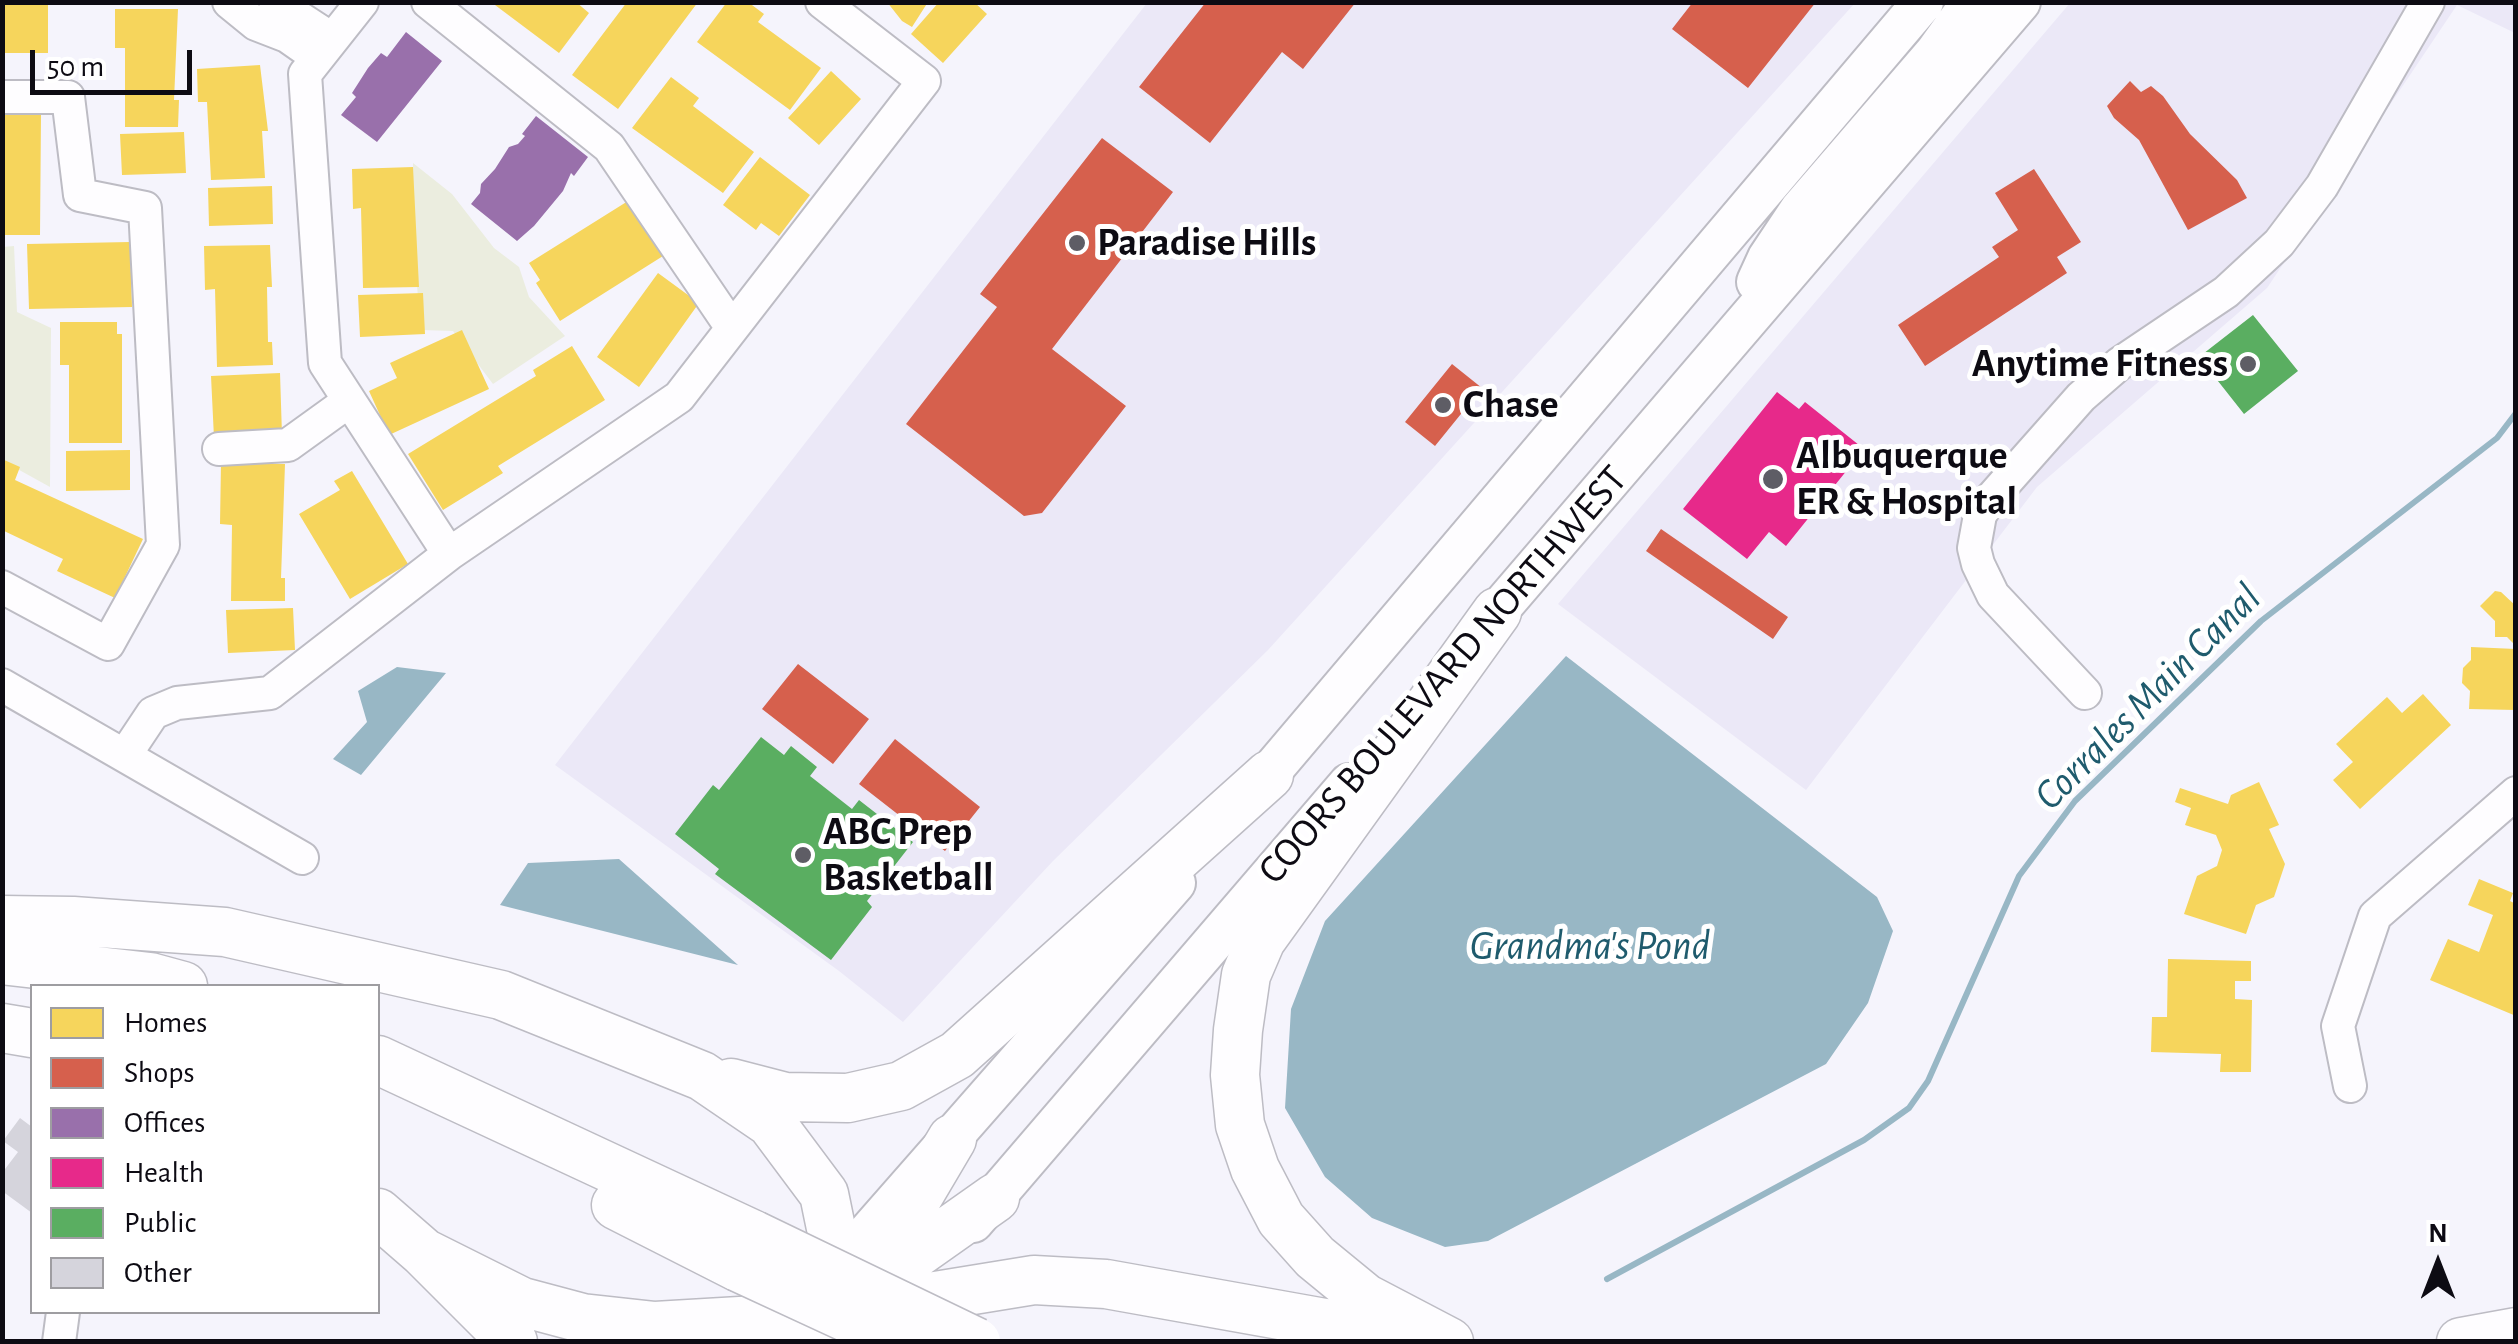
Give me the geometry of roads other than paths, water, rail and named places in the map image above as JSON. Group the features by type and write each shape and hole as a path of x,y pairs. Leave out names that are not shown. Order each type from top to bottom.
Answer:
{"highway":[{"path":"1448,1342 1365,1298 1315,1257 1281,1219 1255,1170 1240,1125 1235,1075 1237,1045 1246,975 1262,940 1497,612"},
{"path":"2,920 225,932 500,995 702,1076 785,1097 848,1098 902,1086 957,1055 1268,775"},
{"path":"2,960 150,977 176,984"},
{"path":"2,992 30,992"},
{"path":"2,1028 30,1033"},
{"path":"380,1061 746,1251 845,1319"},
{"path":"702,1076 771,1123 824,1194 845,1319"},
{"path":"380,1093 746,1251 976,1342"},
{"path":"845,1319 952,1139"},
{"path":"845,1319 995,1198"},
{"path":"380,1214 424,1252 513,1342"},
{"path":"424,1252 522,1302 582,1318 655,1326 845,1319 1034,1280 1106,1284 1430,1342"},
{"path":"2461,1342 2516,1332"}],"main road":[{"name":"COORS BOULEVARD NORTHWEST","path":"952,1139 1268,775 1923,2"},
{"path":"1742,324 1752,291 1784,232 1936,52 1972,2"},
{"name":"COORS BOULEVARD NORTHWEST","path":"995,1198 2020,2"}],"street":[{"path":"229,2 256,24 325,48"},
{"path":"275,2 325,48"},
{"path":"362,2 305,74 325,364 448,554"},
{"path":"428,2 608,147 732,328"},
{"path":"126,755 152,712 177,703 270,693 448,554 679,396 924,80 822,2"},
{"path":"2085,694 1992,595 1978,564 1960,550 1988,502 2080,396 2119,364 2245,277 2296,222 2352,136 2428,2"},
{"path":"2,97 68,97 80,195 144,208 163,545 108,644 2,587"},
{"path":"219,449 288,445 350,401"},
{"path":"2,685 302,858"},
{"path":"2350,1086 2338,1026 2375,916 2516,793"},
{"path":"59,1342 64,1314"}],"water":[{"name":"Grandma's Pond","path":"1566,656 1877,897 1893,931 1868,1003 1826,1064 1488,1241 1445,1247 1372,1218 1325,1177 1285,1108 1291,1009 1325,921"},
{"path":"397,667 446,673 361,775 333,759 367,722 358,691"},
{"path":"619,859 738,965 500,905 528,863"}],"waterway":[{"name":"Corrales Main Canal","path":"1607,1279 1864,1140 1909,1108 1928,1081 2019,876 2075,801 2261,621 2497,438 2516,413"}],"place":[{"name":"Paradise Hills","path":"1077,243"},
{"name":"Anytime Fitness","path":"2248,364"},
{"name":"Chase","path":"1443,405"},
{"name":"Albuquerque ER & Hospital","path":"1773,479"},
{"name":"ABC Prep Basketball","path":"803,855"}]}
